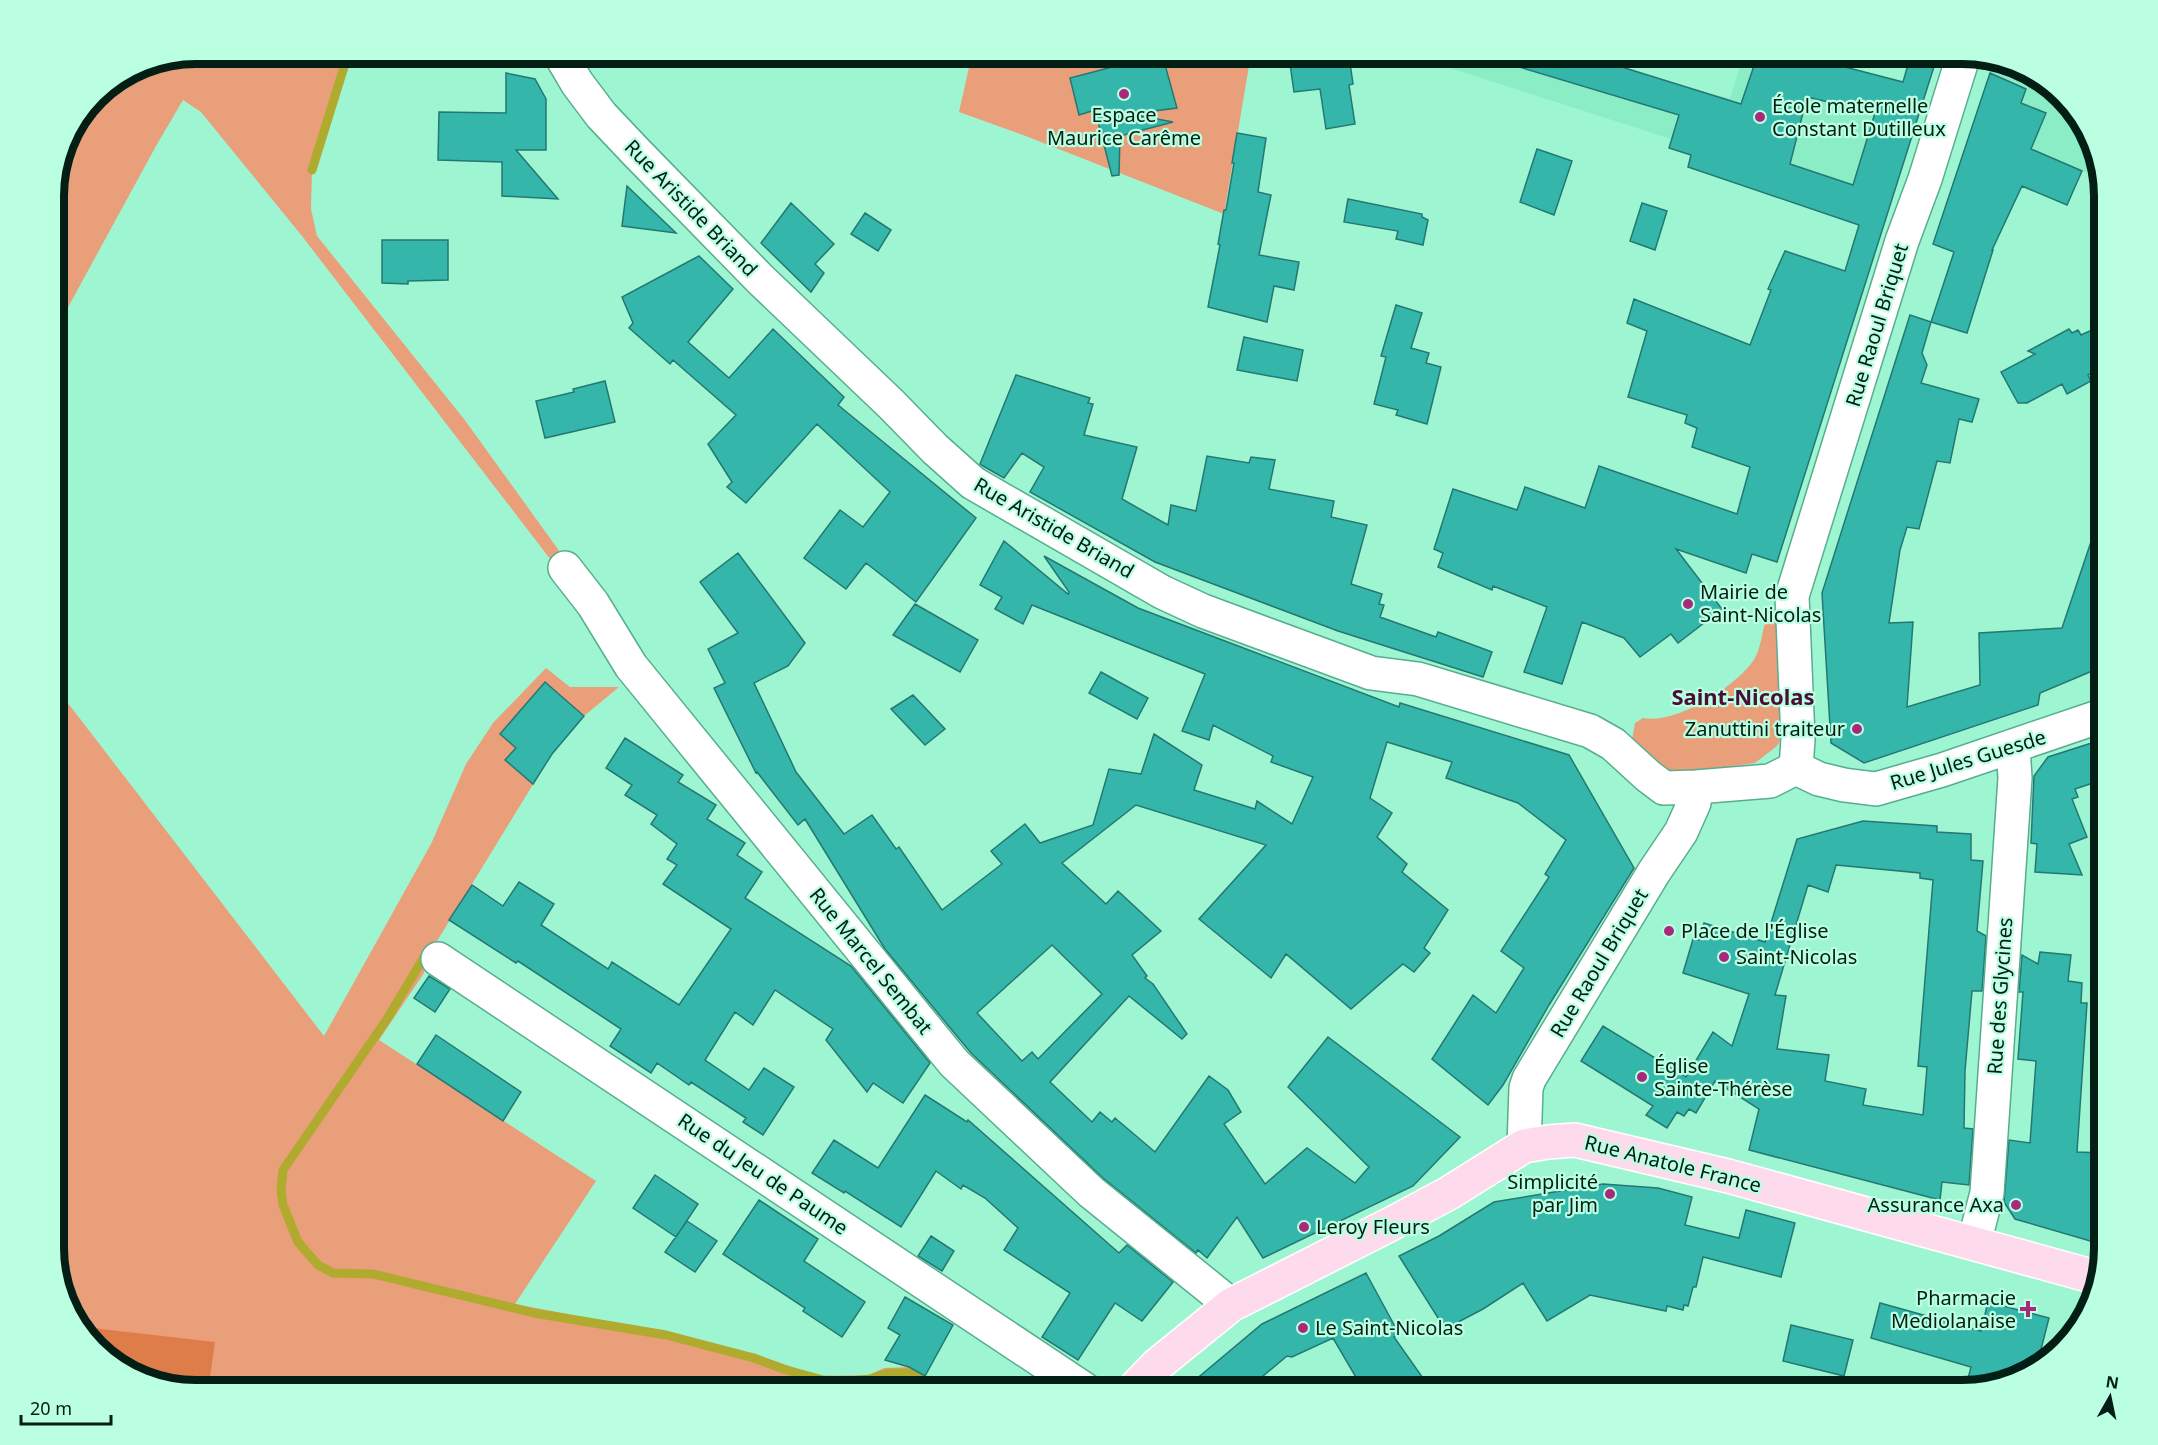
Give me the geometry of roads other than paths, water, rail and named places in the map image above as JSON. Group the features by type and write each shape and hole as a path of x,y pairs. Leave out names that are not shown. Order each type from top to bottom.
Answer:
{"main road":[{"name":"Rue Anatole France","path":"1143,1380 1157,1365 1231,1305 1449,1193 1524,1146 1575,1140 1728,1176 2090,1275"}],"street":[{"name":"Rue Aristide Briand","path":"566,64 601,115 637,153 760,279 973,483 1162,592 1203,611 1371,673 1418,679 1590,731 1613,744 1664,788 1696,788 1770,781 1796,768"},
{"name":"Rue Raoul Briquet","path":"1796,768 1798,739 1792,596 1902,241 1925,179 1961,64"},
{"name":"Rue Marcel Sembat","path":"565,568 592,604 631,666 954,1063 1091,1192 1231,1305"},
{"name":"Rue Jules Guesde","path":"1796,768 1820,779 1876,789 2094,719"},
{"name":"Rue des Glycines","path":"1974,1243 1987,1193 2015,778 2013,747"},
{"name":"Rue Raoul Briquet","path":"1524,1146 1526,1088 1529,1078 1654,872 1681,832 1694,803 1696,788"},
{"name":"Rue du Jeu de Paume","path":"438,959 1070,1380"}],"waterway":[{"path":"312,170 345,64"},
{"path":"427,952 387,1019 283,1170 281,1190 283,1205 298,1242 318,1265 333,1273 373,1274 534,1313 666,1335 754,1358 823,1380"},
{"path":"860,1380 888,1373 909,1373 921,1380"}],"place":[{"name":"Espace Maurice Carême","path":"1124,94"},
{"name":"École maternelle Constant Dutilleux","path":"1760,117"},
{"name":"Mairie de Saint-Nicolas","path":"1688,604"},
{"name":"Zanuttini traiteur","path":"1857,729"},
{"name":"Place de l'Église","path":"1669,931"},
{"name":"Saint-Nicolas","path":"1724,957"},
{"name":"Église Sainte-Thérèse","path":"1642,1077"},
{"name":"Simplicité par Jim","path":"1610,1194"},
{"name":"Assurance Axa","path":"2016,1205"},
{"name":"Leroy Fleurs","path":"1304,1227"},
{"name":"Pharmacie Mediolanaise","path":"2028,1309"},
{"name":"Le Saint-Nicolas","path":"1303,1328"}],"district":[{"name":"Saint-Nicolas","path":"1743,697"}]}
